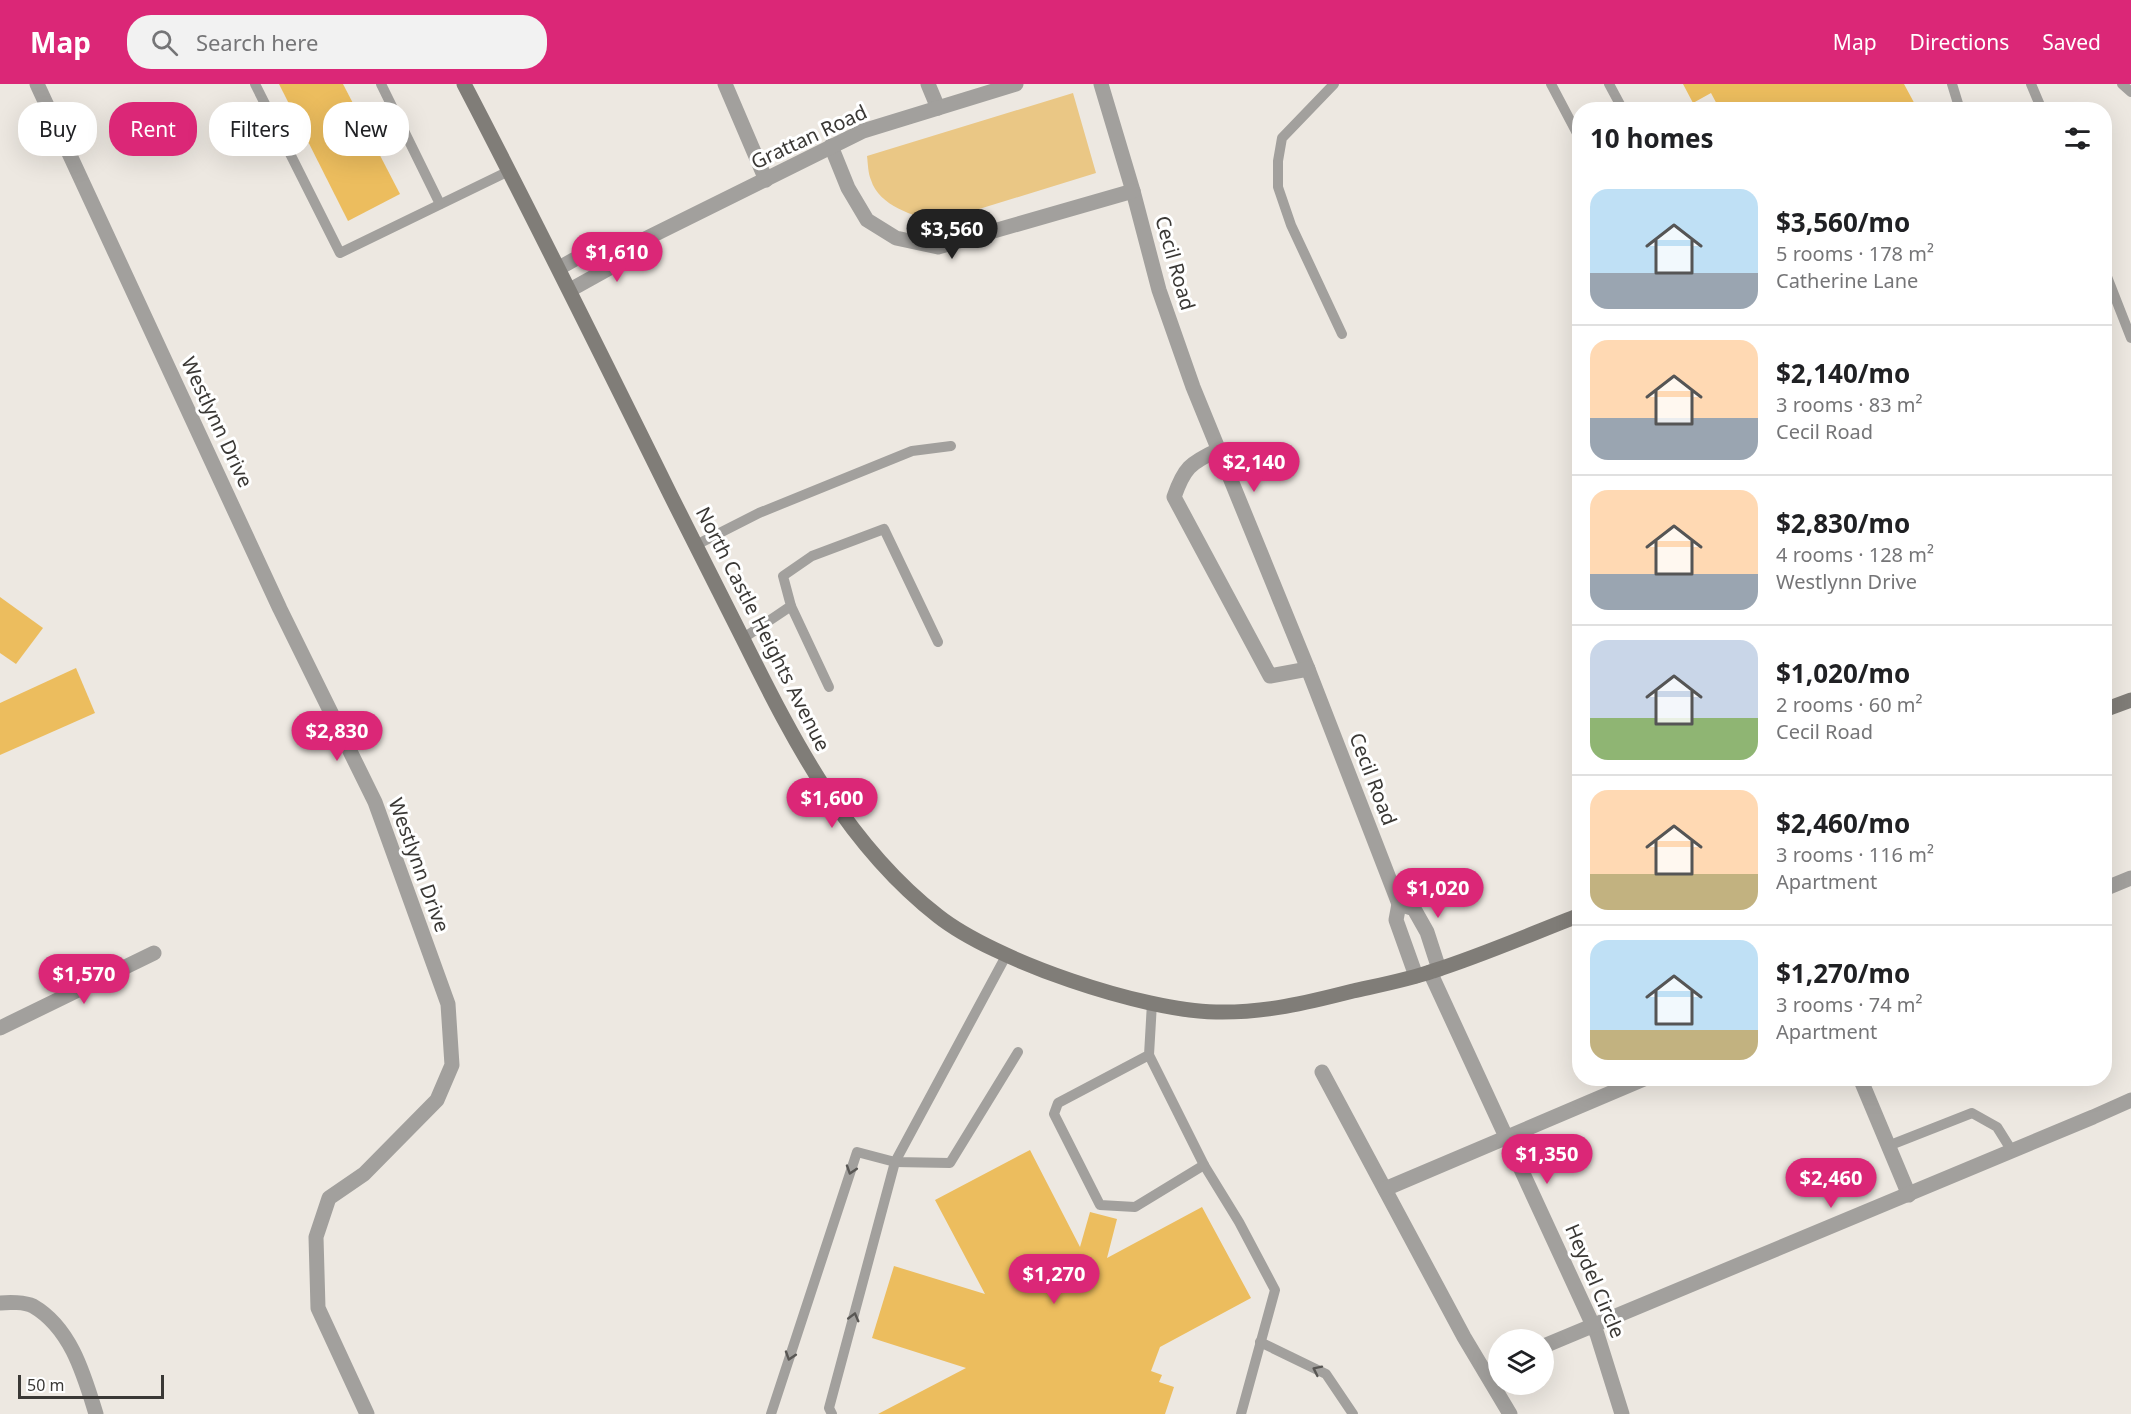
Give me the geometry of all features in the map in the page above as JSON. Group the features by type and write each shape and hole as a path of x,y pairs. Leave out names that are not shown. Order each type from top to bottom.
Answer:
{"street":[{"name":"Westlynn Drive","path":"37,84 280,609 375,802 448,1004 452,1065 437,1100 364,1174 329,1198 316,1237 318,1308 367,1414"},
{"name":"North Castle Heights Avenue","path":"464,84 559,268 742,639 813,771 868,850 938,916 969,937 1033,966 1110,993 1179,1009 1212,1012 1289,1007 1428,972 1572,918"},
{"path":"724,84 766,180"},
{"path":"928,84 938,108"},
{"name":"Grattan Road","path":"627,248 863,131 1016,84"},
{"name":"Cecil Road","path":"1101,84 1133,191 1159,290 1193,387 1308,669 1399,904"},
{"path":"831,146 848,188 867,220 896,238 938,247 1133,191"},
{"path":"559,268 595,248 617,242 627,248 624,260 570,290"},
{"path":"1218,450 1199,459 1181,476 1174,498 1269,676 1308,669"},
{"path":"2112,707 2131,700"},
{"path":"2112,886 2131,878"},
{"path":"1399,904 1414,909 1427,932 1428,972 1396,920 1399,904"},
{"path":"0,1028 154,953"},
{"name":"Heydel Circle","path":"1428,972 1507,1136 1594,1326 1622,1414"},
{"path":"1322,1072 1510,1414"},
{"path":"1385,1189 1627,1086"},
{"path":"1863,1086 1909,1195"},
{"path":"1554,1342 2131,1100"},
{"path":"0,1304 31,1304 55,1324 76,1355 96,1414"},
{"path":"1484,1370 1488,1368"}],"lane":[{"path":"255,84 339,253 509,171"},
{"path":"381,84 441,204"},
{"path":"1335,84 1282,138 1278,161 1278,187 1291,225 1342,334"},
{"path":"1551,84 1572,124"},
{"path":"1609,84 1619,102"},
{"path":"1952,84 1958,102"},
{"path":"2031,84 2039,102"},
{"path":"2122,84 2131,92"},
{"path":"2112,289 2131,338"},
{"path":"696,545 759,513 912,451 951,446"},
{"path":"829,687 791,606 783,576 812,556 884,528 938,642"},
{"path":"742,639 791,606"},
{"path":"832,1414 830,1408 895,1162 1007,954"},
{"path":"1152,1003 1149,1055 1204,1165 1239,1222 1275,1290 1241,1414"},
{"path":"771,1414 857,1152 895,1162 950,1163 1018,1052"},
{"path":"1149,1055 1058,1103 1054,1114 1100,1205 1135,1207 1204,1165"},
{"path":"1888,1146 1972,1113 1996,1127 2012,1151"},
{"path":"1260,1342 1326,1374 1353,1414"}],"shaded area":[{"path":"1073,93 1096,173 937,222 898,208 881,197 875,189 867,156"}],"building":[{"path":"279,84 343,84 352,102 323,102 323,156 380,156 400,194 348,221 311,148 311,102 288,102"},
{"path":"1683,84 1904,84 1914,102 1716,102 1711,93 1692,102"},
{"path":"0,597 43,628 16,664 0,653"},
{"path":"76,668 95,713 0,755 0,703"},
{"path":"1030,1150 1080,1247 1090,1212 1117,1219 1107,1258 1202,1207 1251,1298 1160,1347 1151,1371 1162,1375 1159,1382 1174,1387 1165,1414 878,1414 966,1368 872,1338 894,1266 985,1294 935,1200"}]}
